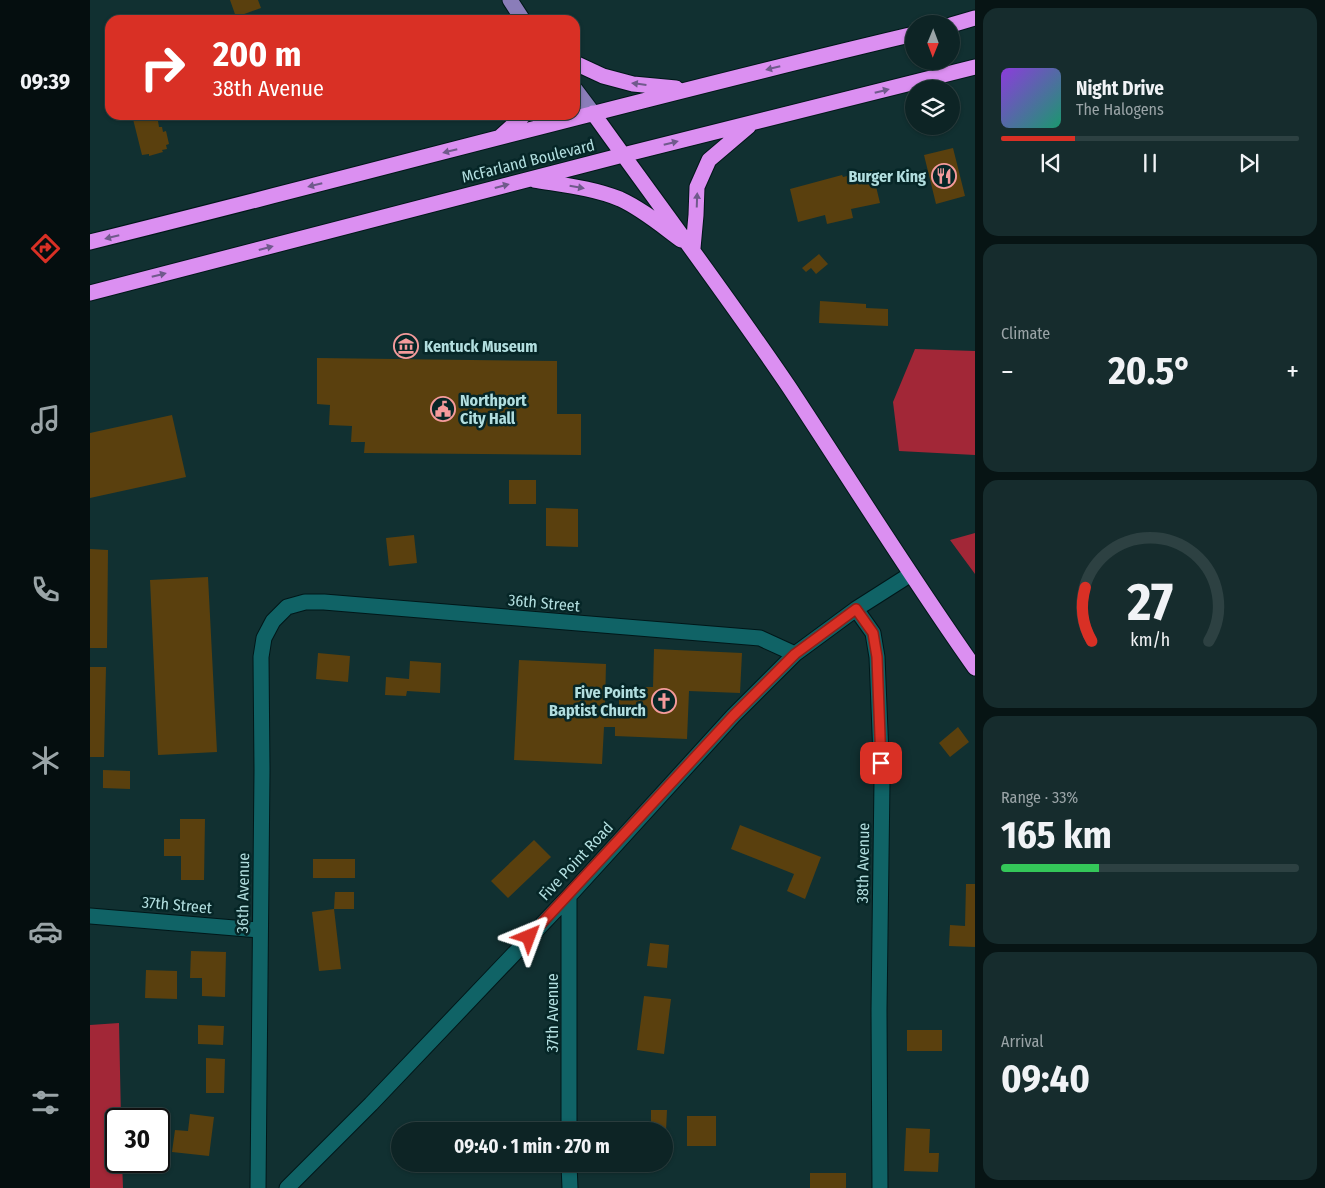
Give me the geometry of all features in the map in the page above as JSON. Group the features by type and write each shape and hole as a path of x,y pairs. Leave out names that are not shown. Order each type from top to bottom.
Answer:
{"highway":[{"path":"960,22 975,18"},
{"name":"McFarland Boulevard","path":"580,116 905,36"},
{"path":"580,65 603,76 632,84 688,90"},
{"name":"McFarland Boulevard","path":"90,293 529,179 975,67"},
{"path":"593,112 693,248 789,387 975,668"},
{"path":"498,139 519,120"},
{"name":"McFarland Boulevard","path":"90,242 498,139 565,120"},
{"path":"693,248 697,186 709,160 753,123"},
{"path":"529,179 597,191 622,200 641,211 693,248"}],"main road":[{"path":"510,0 520,15"},
{"path":"580,95 593,112"}],"street":[{"path":"856,609 911,574"},
{"name":"36th Street","path":"287,607 306,602 324,602 760,638 795,654"},
{"name":"36th Avenue","path":"258,1188 261,657 264,638 272,621 287,607"},
{"name":"Five Point Road","path":"287,1188 371,1104 569,896 733,716 795,654 856,609"},
{"name":"38th Avenue","path":"856,609 873,633 877,657 882,781 879,1010 880,1188"},
{"name":"37th Avenue","path":"569,896 569,1122"},
{"name":"37th Street","path":"90,916 260,930"},
{"path":"570,1172 570,1188"}],"shaded area":[{"path":"915,349 975,351 975,455 899,451 893,402"},
{"path":"975,533 975,574 950,540"},
{"path":"119,1023 121,1108 105,1108 105,1173 122,1173 123,1188 90,1188 90,1025"}],"building":[{"path":"230,0 258,0 261,8 242,15 235,15"},
{"path":"133,120 158,120 159,127 162,127 163,132 166,131 169,144 166,145 167,149 149,156 149,154 142,155"},
{"name":"Burger King","path":"953,148 965,196 936,204 924,155"},
{"path":"872,170 880,203 851,209 853,218 827,224 825,215 798,222 790,189 842,175 843,177"},
{"path":"819,254 828,264 816,274 811,268 806,272 802,268"},
{"path":"820,301 866,304 866,308 888,309 888,326 819,323"},
{"name":"Northport City Hall","path":"317,358 557,361 557,414 581,414 581,455 364,453 365,442 351,442 352,426 329,425 330,405 317,404"},
{"path":"172,415 186,477 90,498 90,433"},
{"path":"509,480 536,480 536,504 509,504"},
{"path":"546,508 578,509 578,547 546,546"},
{"path":"414,535 417,563 389,566 386,538"},
{"path":"90,549 108,550 107,648 90,648"},
{"path":"208,577 217,752 158,755 150,580"},
{"path":"654,649 742,653 740,693 689,691 687,739 615,736 615,727 604,727 602,764 514,760 519,660 606,664 605,705 619,706 619,695 644,697 644,687 653,687"},
{"path":"318,653 350,656 348,682 316,679"},
{"path":"410,661 441,663 440,693 407,691 406,696 385,695 386,677 409,679"},
{"path":"90,667 106,667 104,757 90,757"},
{"path":"958,727 969,742 950,757 939,743"},
{"path":"103,770 130,771 130,789 103,788"},
{"path":"180,819 205,819 204,880 181,880 181,856 164,856 164,839 180,839"},
{"path":"740,825 821,857 805,899 787,891 794,874 731,849"},
{"path":"534,840 551,857 508,898 491,881"},
{"path":"313,859 355,859 355,878 313,878"},
{"path":"966,884 975,884 975,947 949,946 950,925 965,926"},
{"path":"335,892 354,892 354,909 334,909"},
{"path":"334,909 341,969 319,971 312,912"},
{"path":"650,943 669,945 667,968 647,966"},
{"path":"191,951 226,952 225,997 202,996 202,978 190,978"},
{"path":"146,970 177,971 177,999 145,998"},
{"path":"644,996 671,999 664,1054 637,1050"},
{"path":"198,1025 224,1026 223,1045 198,1044"},
{"path":"907,1030 942,1030 942,1051 907,1051"},
{"path":"206,1058 225,1059 224,1093 206,1093"},
{"path":"651,1110 667,1110 666,1122 651,1122"},
{"path":"190,1114 214,1117 209,1156 172,1152 175,1130 188,1131"},
{"path":"687,1116 716,1116 716,1146 687,1146"},
{"path":"906,1128 930,1129 929,1153 939,1153 938,1172 904,1171"},
{"path":"810,1173 846,1173 846,1188 810,1188"}],"place":[{"name":"Burger King","path":"944,176"},
{"name":"Kentuck Museum","path":"406,346"},
{"name":"Northport City Hall","path":"443,409"},
{"name":"Five Points Baptist Church","path":"664,701"}],"route":[{"path":"529,937 569,896 733,716 795,654 856,609 873,633 877,657 881,763"}]}
